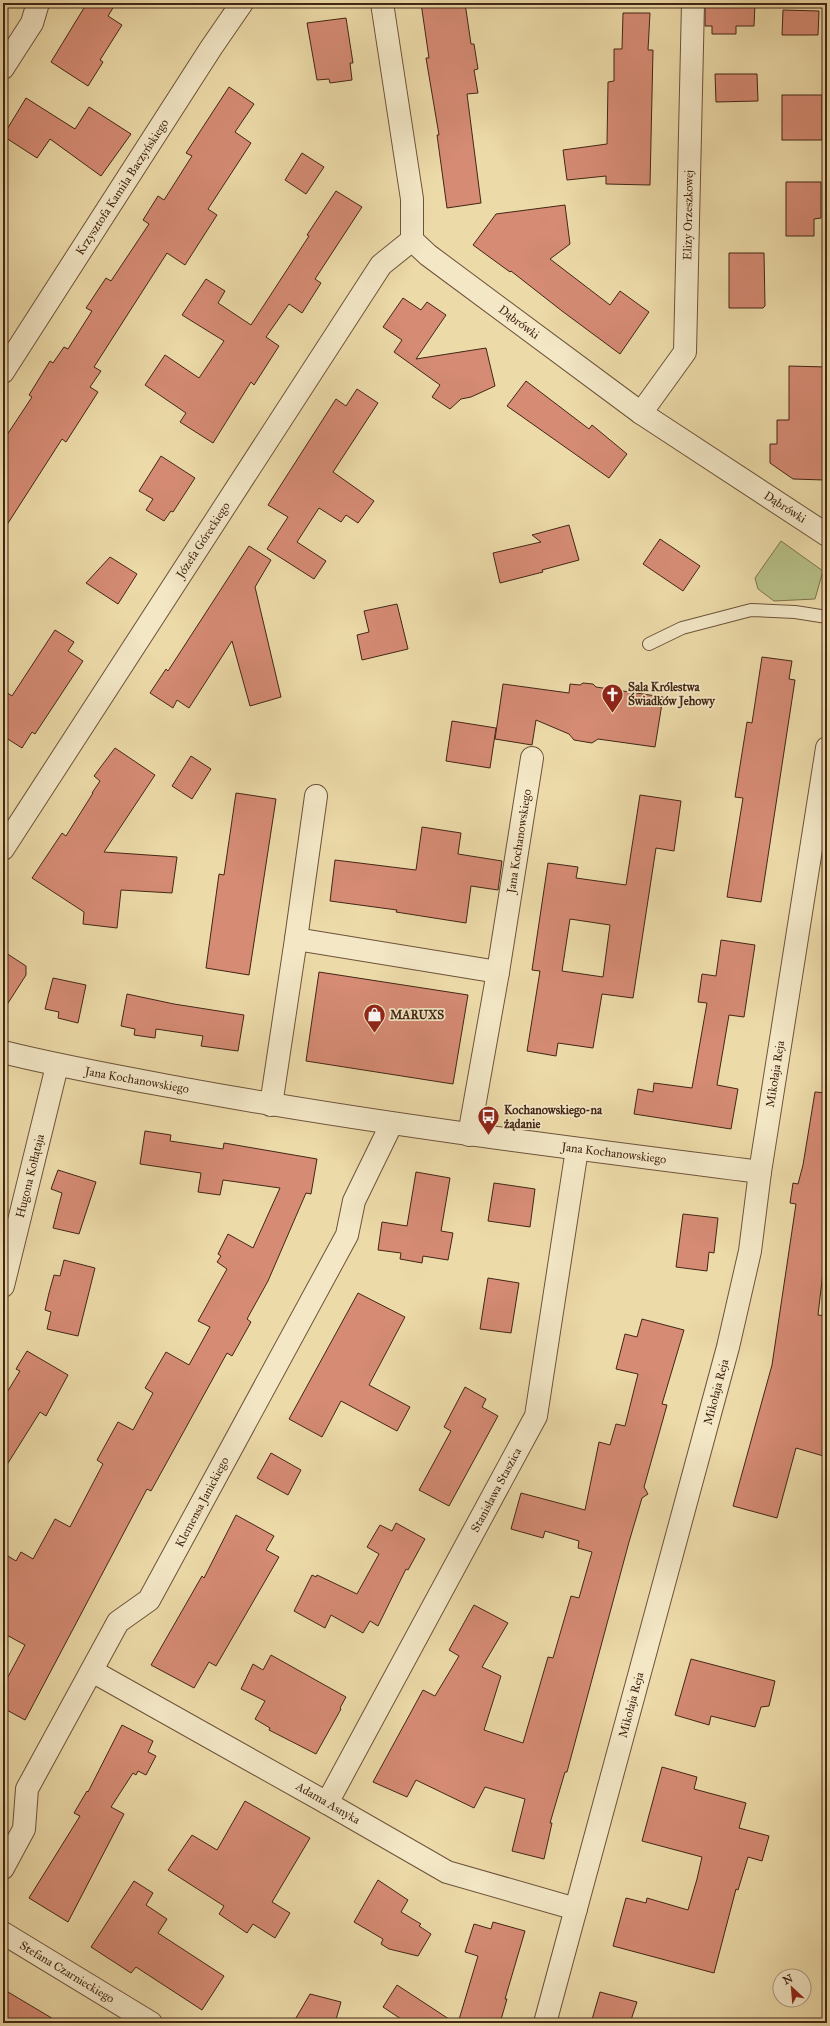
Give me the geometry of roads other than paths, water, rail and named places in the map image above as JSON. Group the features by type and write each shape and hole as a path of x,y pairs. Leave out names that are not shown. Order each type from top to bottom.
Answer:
{"street":[{"path":"3,68 32,23 38,3"},
{"name":"Krzysztofa Kamila Baczyńskiego","path":"3,372 207,54 242,3"},
{"path":"382,3 412,198 412,240"},
{"name":"Elizy Orzeszkowej","path":"641,413 685,352 693,3"},
{"name":"Dąbrówki","path":"412,240 428,255 641,413 827,535"},
{"name":"Józefa Góreckiego","path":"3,849 381,265 412,240"},
{"name":"Mikołaja Reja","path":"545,2023 728,1347 750,1251 760,1172 827,748"},
{"name":"Jana Kochanowskiego","path":"469,1135 498,972 532,758"},
{"path":"271,1105 316,796"},
{"path":"296,939 498,972"},
{"name":"Jana Kochanowskiego","path":"3,1052 57,1066 391,1125 760,1172"},
{"name":"Hugona Kołłątaja","path":"3,1286 57,1066"},
{"name":"Klemensa Janickiego","path":"3,1868 24,1829 27,1789 118,1622 149,1600 347,1235 354,1201 391,1125"},
{"name":"Stanisława Staszica","path":"328,1802 536,1416 577,1149"},
{"name":"Adama Asnyka","path":"92,1671 328,1802 447,1872 576,1909"},
{"name":"Stefana Czarnieckiego","path":"3,1933 151,2023"}],"lane":[{"path":"649,644 682,628 751,610 795,612 827,617"}],"place":[{"name":"Sala Królestwa Świadków Jehowy","path":"613,714"},
{"name":"MARUXS","path":"374,1034"},
{"name":"Kochanowskiego-na żądanie","path":"488,1136"}]}
